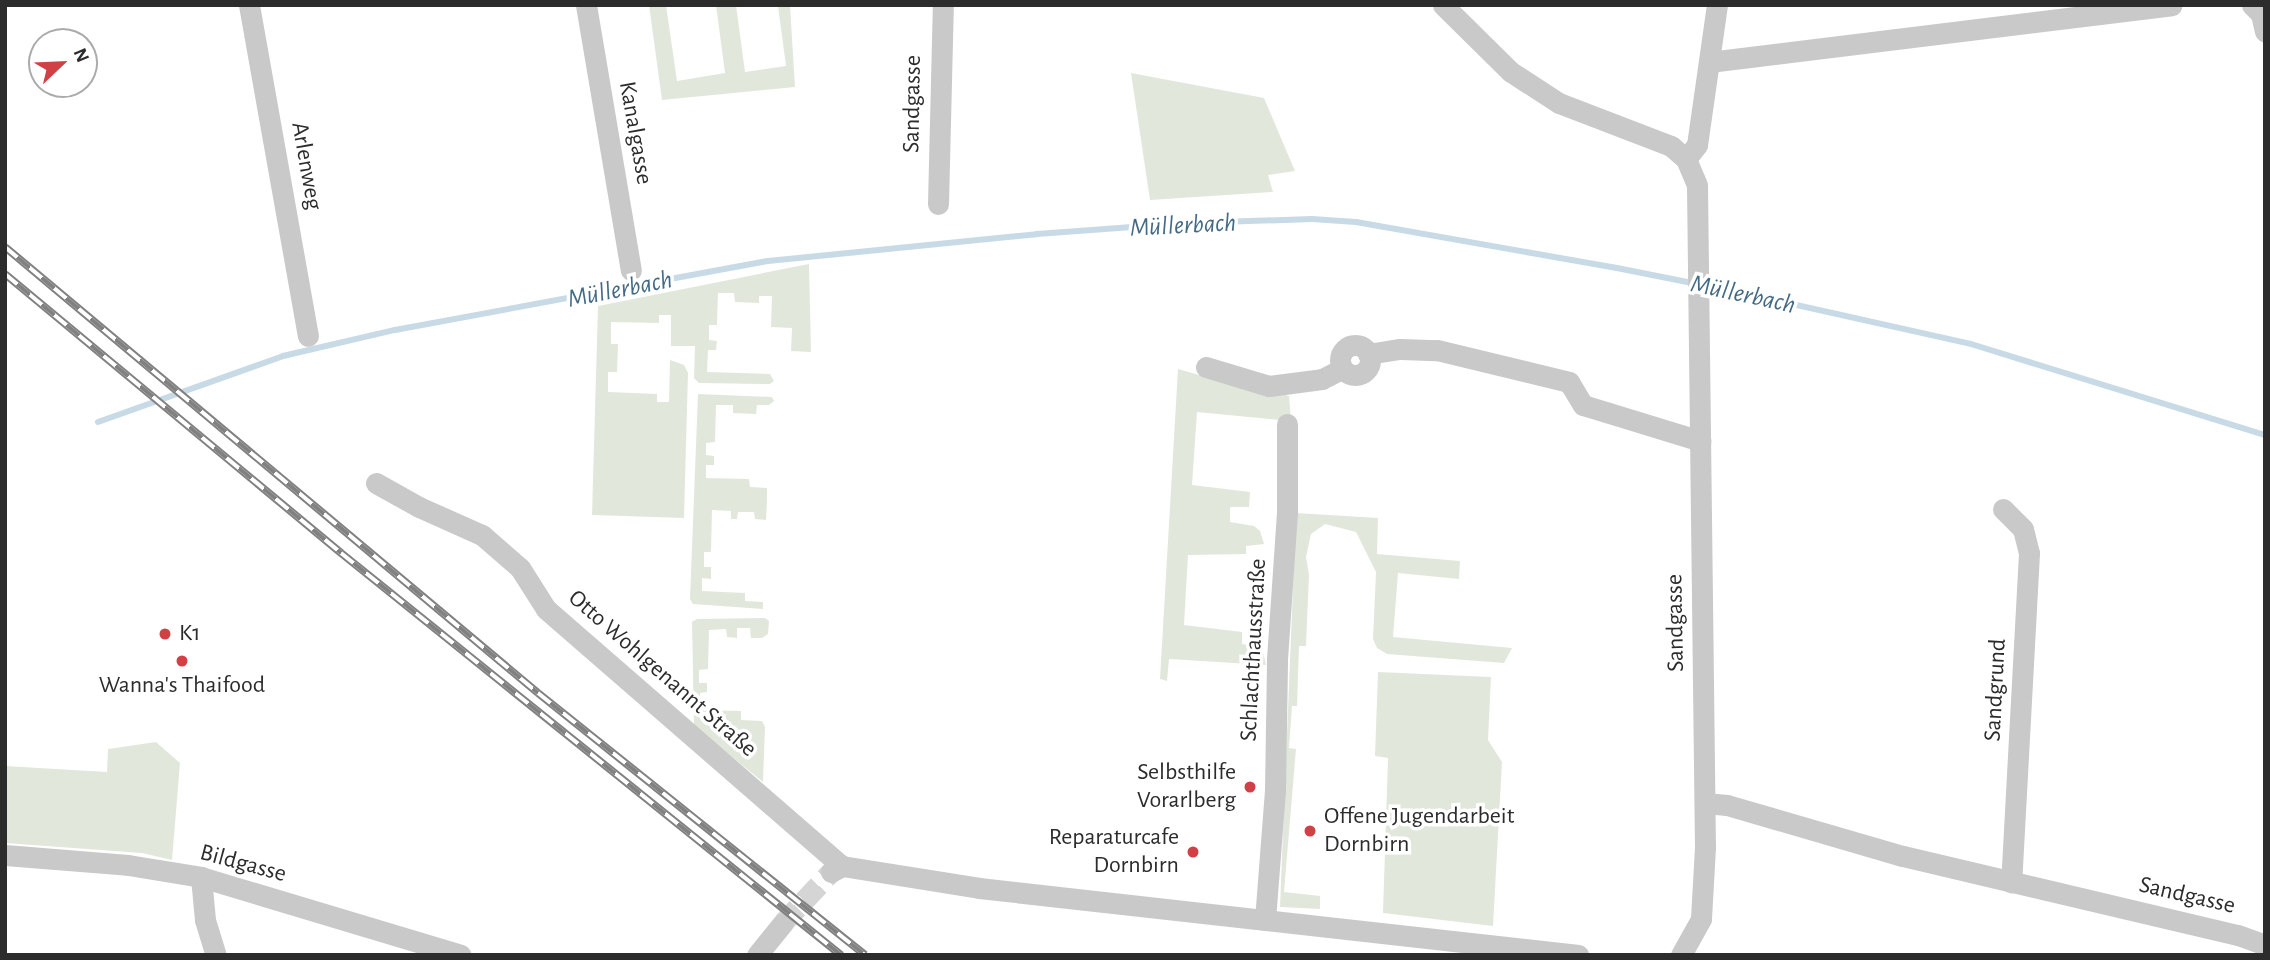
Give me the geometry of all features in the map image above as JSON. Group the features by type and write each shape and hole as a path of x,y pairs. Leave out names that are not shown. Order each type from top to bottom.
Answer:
{"street":[{"name":"Arlenweg","path":"249,5 308,336"},
{"name":"Kanalgasse","path":"586,5 631,270"},
{"name":"Sandgasse","path":"938,204 943,5"},
{"path":"1443,5 1511,72 1549,97 1671,146 1686,159 1697,145 1717,5"},
{"path":"1709,62 2171,5"},
{"path":"2252,5 2262,14 2265,32"},
{"name":"Sandgasse","path":"1686,159 1697,185 1705,803 1727,805 1903,856 2238,935 2265,945"},
{"path":"1206,367 1269,386 1322,379 1342,369 1349,374 1361,374 1369,366 1368,354 1400,349 1437,350 1569,382 1583,405 1701,441"},
{"name":"Schlachthausstraße","path":"1265,920 1275,790 1277,659 1287,513 1287,424"},
{"name":"Otto Wohlgenannt Straße","path":"376,483 419,507 482,534 520,568 546,609 836,869 1265,920"},
{"name":"Sandgrund","path":"2003,509 2023,529 2029,553 2011,883"},
{"path":"1682,955 1701,919 1705,803"},
{"name":"Bildgasse","path":"5,855 128,865 201,877 461,955"},
{"path":"201,877 205,920 216,955"},
{"path":"1265,920 1578,955"},
{"path":"757,955 783,923"}],"shaded area":[{"path":"649,5 666,5 677,81 725,73 716,5 736,5 745,72 786,66 778,6 790,6 795,87 662,100"},
{"path":"1131,73 1264,98 1295,171 1268,175 1273,192 1150,200"},
{"path":"809,264 811,352 791,351 792,328 771,327 772,296 759,296 759,303 735,302 734,293 718,293 717,325 709,325 709,340 717,341 716,350 708,350 707,372 770,374 774,381 770,384 699,383 694,378 695,346 671,346 671,315 659,315 659,323 611,322 611,344 618,344 617,372 608,372 608,392 657,394 657,402 669,402 670,360 684,365 688,373 684,518 592,515 598,306"},
{"path":"1178,369 1199,375 1203,372 1289,396 1291,421 1197,412 1192,485 1250,492 1249,507 1230,507 1230,522 1254,526 1260,531 1264,544 1246,546 1246,554 1188,555 1184,625 1242,632 1242,644 1262,647 1266,665 1169,659 1167,681 1160,679"},
{"path":"698,394 772,397 774,401 769,405 757,405 756,414 733,413 733,405 716,405 715,442 706,443 706,455 714,456 714,465 706,465 706,478 749,479 750,487 767,488 767,502 766,520 755,519 754,512 738,512 737,519 731,519 731,511 712,510 711,552 704,552 704,567 711,567 711,579 702,578 702,591 745,593 745,601 763,602 763,609 693,604 690,599"},
{"path":"1296,513 1378,518 1377,554 1460,561 1459,579 1398,573 1393,637 1512,648 1504,663 1387,654 1377,648 1373,639 1376,572 1356,532 1325,524 1311,534 1306,557 1309,575 1306,646 1299,646 1297,706 1292,706 1289,748 1296,749 1284,892 1320,896 1320,909 1280,907"},
{"path":"765,618 769,621 768,634 762,638 751,638 750,628 737,628 737,638 727,637 726,629 709,630 708,669 699,670 699,683 707,683 707,692 700,693 700,710 741,711 741,720 762,721 765,727 763,782 694,726 692,622 697,619"},
{"path":"1378,672 1491,677 1488,740 1502,762 1493,926 1383,913 1388,758 1375,756"},
{"path":"156,742 180,763 172,860 142,853 5,843 5,766 107,772 108,749"}],"waterway":[{"name":"Müllerbach","path":"98,422 283,356 395,330 768,261 1037,234 1187,223 1312,219 1356,222 1617,268 1971,344 2265,435"}],"tunnel":[{"path":"783,923 831,872"}],"railway":[{"path":"5,247 538,693 865,955"},
{"path":"5,274 341,553 841,955"}],"place":[{"name":"K1","path":"165,634"},
{"name":"Wanna's Thaifood","path":"182,661"},
{"name":"Selbsthilfe Vorarlberg","path":"1250,787"},
{"name":"Offene Jugendarbeit Dornbirn","path":"1310,831"},
{"name":"Reparaturcafe Dornbirn","path":"1193,852"}]}
